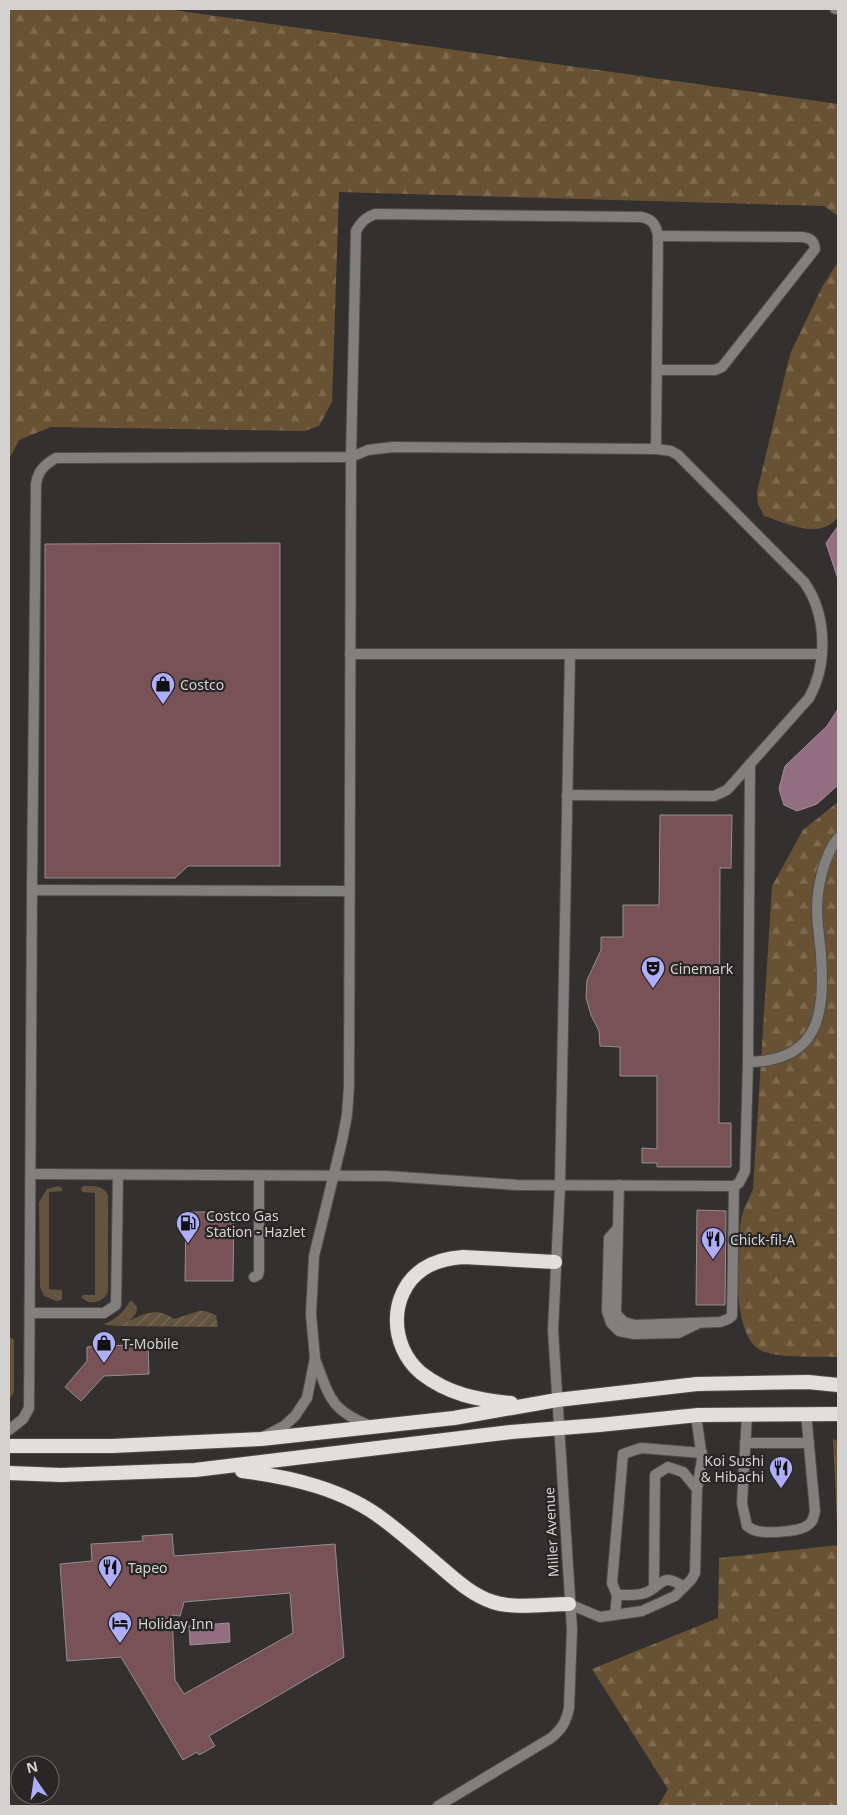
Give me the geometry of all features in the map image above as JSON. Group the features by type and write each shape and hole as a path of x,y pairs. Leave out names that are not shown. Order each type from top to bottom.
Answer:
{"highway":[{"path":"526,1405 463,1396 437,1384 420,1372 408,1359 400,1343 396,1324 397,1311 400,1297 409,1282 422,1270 448,1258 463,1257 555,1262"},
{"path":"9,1446 112,1446 261,1439 454,1418 557,1400 697,1384 808,1382 838,1385"},
{"path":"9,1473 70,1475 147,1473 221,1468 502,1433 696,1415 838,1414"},
{"path":"221,1468 300,1481 349,1498 386,1521 462,1585 476,1595 493,1602 505,1605 569,1604"}],"street":[{"path":"373,1427 353,1419 338,1409 329,1394 315,1358 311,1314 314,1256 347,1115 349,1086 351,457 356,231 360,223 367,217 375,214 641,217 650,219 656,226 658,236 656,449"},
{"path":"656,370 716,370 722,367 815,249 814,242 809,238 802,237 658,236"},
{"path":"9,1430 23,1418 29,1408 36,484 37,474 45,464 56,458 351,457 368,450 393,447 656,449 671,451 810,590 819,612 821,624 821,654 818,677 808,698 726,790 714,796 567,795"},
{"path":"350,654 821,654"},
{"name":"Miller Avenue","path":"438,1806 560,1731 566,1720 569,1708 572,1629 553,1330 560,1186 570,654"},
{"path":"31,1174 397,1176 492,1184 734,1186 739,1183 745,1171 748,1062 750,764"},
{"path":"748,1062 764,1062 794,1052 806,1042 815,1029 822,988 817,896 823,870 838,838"},
{"path":"32,890 349,891"},
{"path":"30,1313 104,1313 113,1308 117,1299 118,1174"},
{"path":"254,1277 260,1271 259,1176"},
{"path":"619,1185 616,1305 618,1316 624,1322 635,1325 723,1322 730,1318 732,1314 734,1186"},
{"path":"261,1439 284,1426 295,1416 306,1398 315,1358"},
{"path":"747,1414 742,1503 747,1526 754,1530 771,1532 798,1530 808,1526 813,1520 815,1511 806,1413"},
{"path":"569,1604 600,1617 642,1611 676,1596 691,1580 695,1572 697,1489 702,1459 696,1415"},
{"path":"745,1443 809,1443"},
{"path":"615,1615 617,1595 612,1583 623,1454 641,1448 702,1453"},
{"path":"654,1586 655,1475 668,1468 683,1472 697,1489"},
{"path":"617,1595 646,1592 662,1581 674,1580 684,1587"}],"shaded area":[{"path":"838,526 838,579 826,543"},
{"path":"838,709 838,785 817,804 797,811 784,805 779,789 785,766 827,726"},
{"path":"58,1186 63,1191 49,1192 49,1289 62,1290 62,1300 56,1301 44,1296 40,1287 39,1202 47,1189"},
{"path":"84,1186 95,1186 104,1189 108,1195 108,1291 104,1298 96,1302 88,1302 81,1297 83,1295 95,1295 95,1193 82,1192 81,1188"},
{"path":"131,1300 137,1307 134,1317 120,1325 104,1324 119,1315"},
{"path":"199,1311 216,1315 218,1327 113,1326 150,1313 165,1314 174,1319"},
{"path":"229,1623 230,1642 190,1645 189,1626"}],"green space":[{"path":"9,9 166,9 838,104 838,216 824,206 339,192 332,402 319,426 304,431 51,427 19,440 9,459"},
{"path":"838,262 838,517 831,524 822,528 802,528 764,516 758,504 757,492 790,354 822,287"},
{"path":"838,802 838,1357 770,1354 762,1351 752,1343 745,1329 740,1312 737,1271 742,1217 753,1189 772,886 803,830"},
{"path":"9,1337 14,1340 14,1392 9,1400"},
{"path":"833,1439 838,1441 838,1545"},
{"path":"838,1545 838,1806 658,1806 668,1789 592,1669 718,1618 719,1558"}],"building":[{"name":"Costco","path":"280,543 280,866 188,866 175,878 45,878 45,544"},
{"name":"Cinemark","path":"660,815 732,815 731,868 720,868 719,1123 731,1123 731,1167 657,1167 657,1163 642,1163 642,1148 657,1149 657,1076 620,1076 620,1047 600,1046 599,1031 591,1015 586,998 587,980 601,950 601,937 623,937 623,905 659,905"},
{"name":"Chick-fil-A","path":"697,1210 726,1211 725,1305 696,1305"},
{"path":"186,1212 234,1212 233,1281 185,1281"},
{"path":"148,1344 149,1374 104,1376 81,1401 65,1387 87,1361 87,1347"},
{"name":"Holiday Inn","path":"172,1534 174,1556 335,1544 344,1657 209,1736 215,1746 199,1755 197,1752 183,1760 121,1657 67,1661 60,1564 92,1561 91,1544 143,1541 142,1536","holes":["290,1593 293,1633 184,1694 175,1680 172,1615 180,1616 184,1602"]}],"place":[{"name":"Costco","path":"163,705"},
{"name":"Cinemark","path":"653,989"},
{"name":"Costco Gas Station - Hazlet","path":"188,1244"},
{"name":"Chick-fil-A","path":"713,1260"},
{"name":"T-Mobile","path":"104,1364"},
{"name":"Koi Sushi & Hibachi","path":"781,1489"},
{"name":"Tapeo","path":"110,1588"},
{"name":"Holiday Inn","path":"120,1644"}]}
